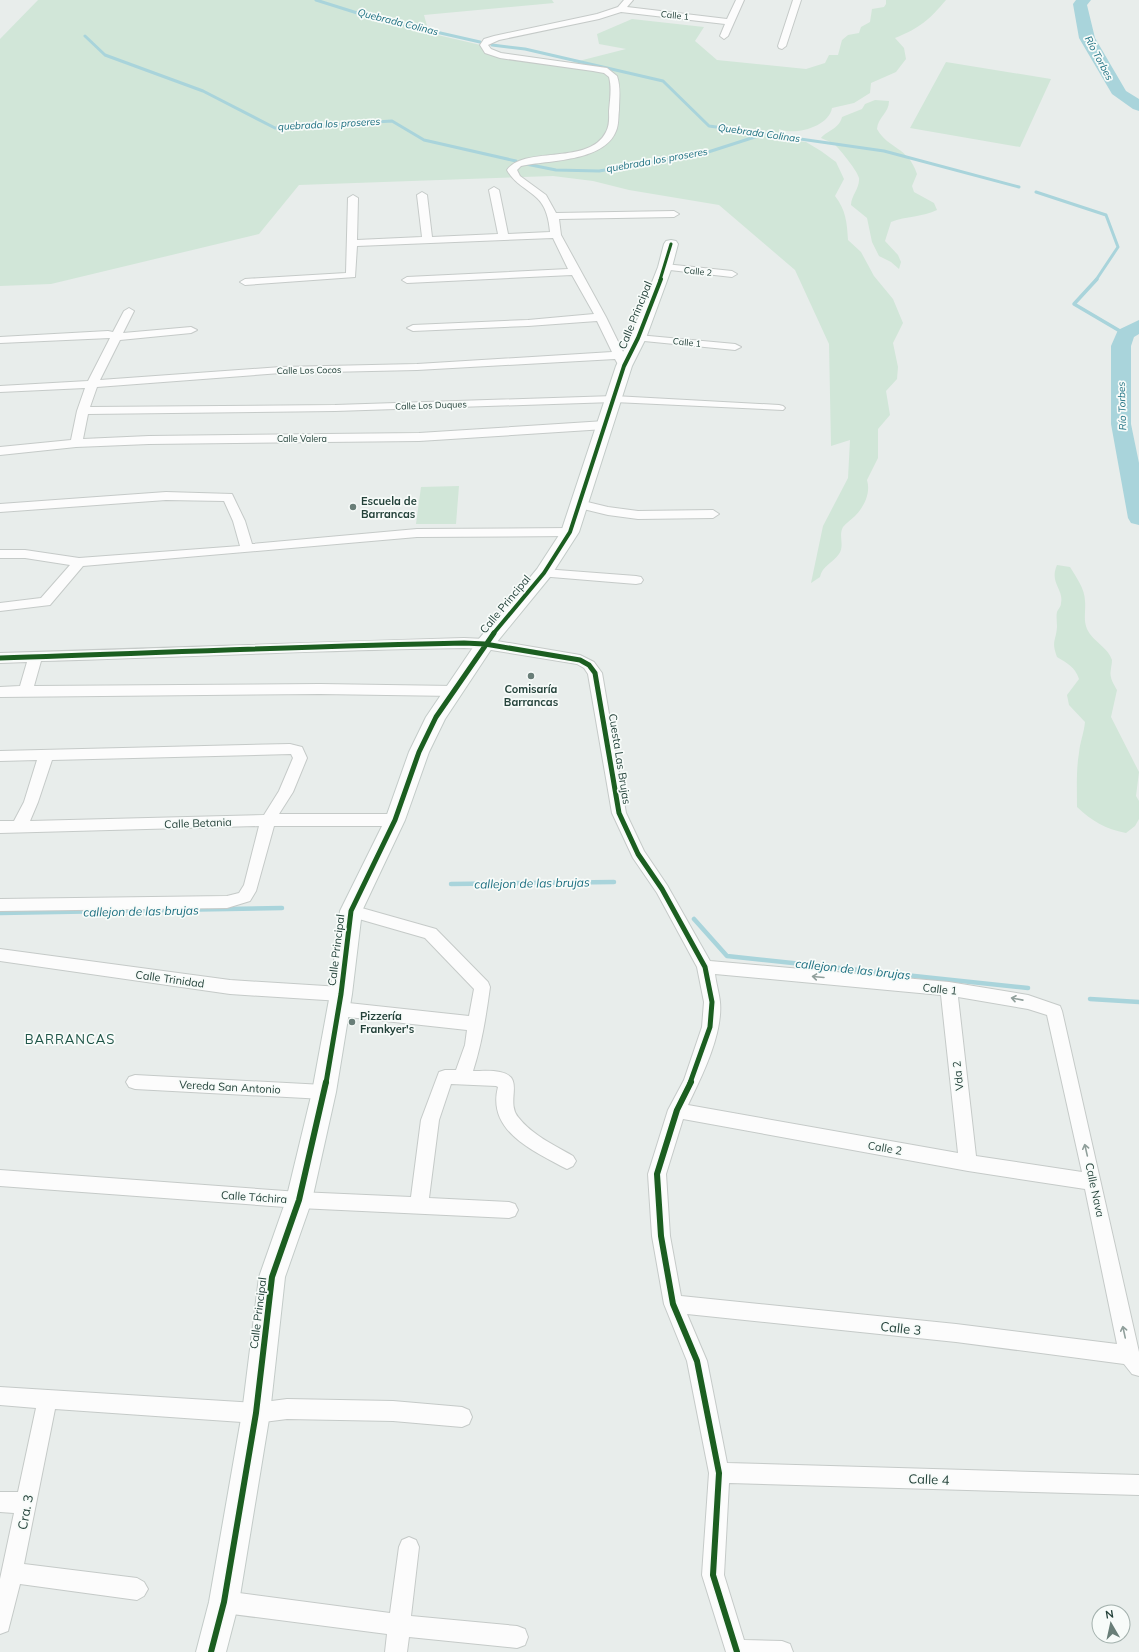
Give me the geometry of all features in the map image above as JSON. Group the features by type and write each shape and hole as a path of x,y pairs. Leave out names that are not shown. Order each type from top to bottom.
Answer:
{"street":[{"path":"622,361 601,317 575,272 556,234 553,216 542,198 516,178 512,170 518,164 576,154 594,149 601,144 610,134 612,128 616,92 613,76 607,71 593,68 500,55 488,51 484,46 487,41 497,38 580,21 620,9 629,0"},
{"path":"724,36 740,0"},
{"path":"782,46 798,0"},
{"name":"Calle 1","path":"620,9 730,22"},
{"path":"494,190 504,237"},
{"path":"422,195 427,240"},
{"path":"244,282 349,276 351,274 354,198"},
{"path":"553,216 674,214"},
{"path":"352,243 556,234"},
{"name":"Calle Principal","path":"212,1652 224,1602 256,1413 272,1277 299,1200 324,1092 340,1001 351,911 395,820 419,752 436,717 485,644 544,573 570,532 578,504 602,438 604,425 614,399 622,361 638,338 665,267 671,244"},
{"name":"Calle 2","path":"665,267 732,274"},
{"path":"407,280 575,272"},
{"path":"76,444 83,411 92,384 129,311"},
{"path":"413,328 528,323 601,317"},
{"path":"0,340 102,334 116,337 191,330"},
{"name":"Calle 1","path":"638,338 735,347"},
{"name":"Calle Los Cocos","path":"0,389 92,384 281,370 622,361"},
{"name":"Calle Los Duques","path":"83,411 334,408 614,399 779,408"},
{"name":"Calle Valera","path":"0,451 76,444 149,440 419,437 604,425"},
{"path":"0,508 159,497 228,497 239,521 247,549"},
{"path":"578,504 608,511 638,514 713,514"},
{"path":"0,554 25,554 78,562 247,549 417,532 570,532"},
{"path":"0,607 45,602 78,562"},
{"path":"544,573 636,580"},
{"name":"Cuesta Las Brujas","path":"0,658 232,651 316,646 485,644 580,660 588,665 595,673 619,813 638,854 662,889 705,967 712,1002 710,1027 692,1080 677,1110 657,1174 662,1236 673,1304 697,1361 719,1473 713,1574 737,1651"},
{"path":"26,691 35,657"},
{"path":"0,692 320,689 454,691"},
{"path":"0,756 290,749 297,752 300,758 288,785 268,820 251,887 244,897 227,902 0,905"},
{"path":"19,827 31,802 46,755"},
{"name":"Calle Betania","path":"0,828 268,820 395,820"},
{"path":"351,911 430,933 482,987 473,1045 462,1077"},
{"name":"Calle Trinidad","path":"0,956 340,1001 477,1024"},
{"name":"Calle 1","path":"705,967 948,989 1028,1002 1054,1011"},
{"name":"Vda 2","path":"948,989 968,1163"},
{"name":"Calle Nava","path":"1054,1011 1134,1361"},
{"path":"419,1206 430,1120 446,1077 500,1080 507,1085 502,1096 505,1110 511,1124 531,1140 567,1161"},
{"name":"Vereda San Antonio","path":"135,1082 324,1092"},
{"name":"Calle 2","path":"677,1110 968,1163 1093,1182"},
{"name":"Calle Táchira","path":"0,1178 299,1200 509,1210"},
{"name":"Calle 3","path":"673,1304 948,1333 1134,1361"},
{"path":"0,1396 256,1413 276,1412 287,1408 393,1411 462,1417"},
{"name":"Cra. 3","path":"0,1623 12,1573 47,1400"},
{"name":"Calle 4","path":"719,1473 1139,1485"},
{"path":"0,1502 26,1503"},
{"path":"396,1652 398,1625 409,1547"},
{"path":"12,1573 137,1588"},
{"path":"224,1602 398,1625 517,1637"},
{"path":"737,1651 782,1652"}],"green space":[{"path":"38,0 552,0 554,3 424,15 429,33 485,46 500,55 567,64 626,49 599,44 597,34 632,19 704,27 695,41 717,60 806,69 825,63 829,55 838,55 842,40 848,35 859,33 861,27 870,22 872,9 884,7 886,0 946,0 924,23 895,38 904,48 906,59 896,72 871,83 870,93 854,103 832,108 825,120 818,125 793,131 779,129 779,134 774,138 806,142 836,162 844,179 835,196 842,206 848,240 861,252 874,276 893,299 903,323 893,343 898,367 897,379 886,391 890,415 878,429 878,458 867,480 868,490 864,504 855,516 843,527 841,534 841,551 837,557 825,567 820,577 811,583 823,526 848,478 850,440 831,446 829,344 795,270 719,205 629,190 593,181 553,176 299,185 259,234 51,284 0,286 0,39"},
{"path":"946,62 1051,79 1020,147 910,128"},
{"path":"875,100 889,101 889,105 879,121 877,129 887,141 909,158 917,174 912,186 914,192 934,203 937,210 891,222 885,241 898,255 901,262 899,269 891,262 879,256 872,242 867,218 851,205 852,198 859,182 856,171 835,145 821,138 836,127 841,121 842,117 862,109 865,104"},
{"path":"459,486 456,524 416,524 421,487"},
{"path":"1057,565 1070,567 1077,579 1085,597 1085,618 1087,629 1093,638 1110,655 1112,660 1111,677 1117,690 1111,717 1139,772 1136,796 1139,801 1139,819 1135,826 1126,833 1099,824 1077,807 1078,760 1085,722 1069,705 1067,695 1079,679 1075,671 1070,666 1057,657 1054,648 1057,627 1057,611 1061,606 1061,594 1055,577"}],"waterway":[{"name":"Quebrada Colinas","path":"316,0 370,17 480,42"},
{"name":"Río Torbes","path":"1084,0 1080,4 1087,38 1120,94 1139,106"},
{"name":"quebrada los proseres","path":"85,36 105,55 203,91 275,128 392,121 424,140 516,161"},
{"name":"Quebrada Colinas","path":"492,45 525,49 663,81 709,126 884,151 1019,187"},
{"name":"quebrada los proseres","path":"526,164 556,170 599,171 702,154 761,135"},
{"name":"Quebrada Colinas","path":"1036,192 1106,215 1118,247 1096,280"},
{"name":"Quebrada Colinas","path":"1097,279 1074,304 1125,334"},
{"name":"Río Torbes","path":"1139,326 1125,334 1121,346 1121,424 1139,518"},
{"name":"callejon de las brujas","path":"451,884 614,882"},
{"name":"callejon de las brujas","path":"0,913 282,908"},
{"name":"callejon de las brujas","path":"694,919 727,956 1028,988"},
{"name":"callejon de las brujas","path":"1090,999 1139,1002"}],"cycle path":[{"path":"211,1652 224,1602 256,1413 272,1277 299,1200 324,1092 341,994 351,911 395,820 419,752 436,717 485,644 544,573 570,532 624,366 638,338 665,267 671,244"},
{"path":"0,658 233,651 316,646 464,643 485,644 580,660 589,665 595,673 619,813 638,854 662,889 705,967 712,1002 710,1027 692,1080 677,1110 657,1174 661,1236 673,1304 697,1361 719,1473 713,1575 737,1652"}],"place":[{"name":"Escuela de Barrancas","path":"353,507"},
{"name":"Comisaría Barrancas","path":"531,676"},
{"name":"Pizzería Frankyer's","path":"352,1022"}],"district":[{"name":"BARRANCAS","path":"70,1039"}]}
